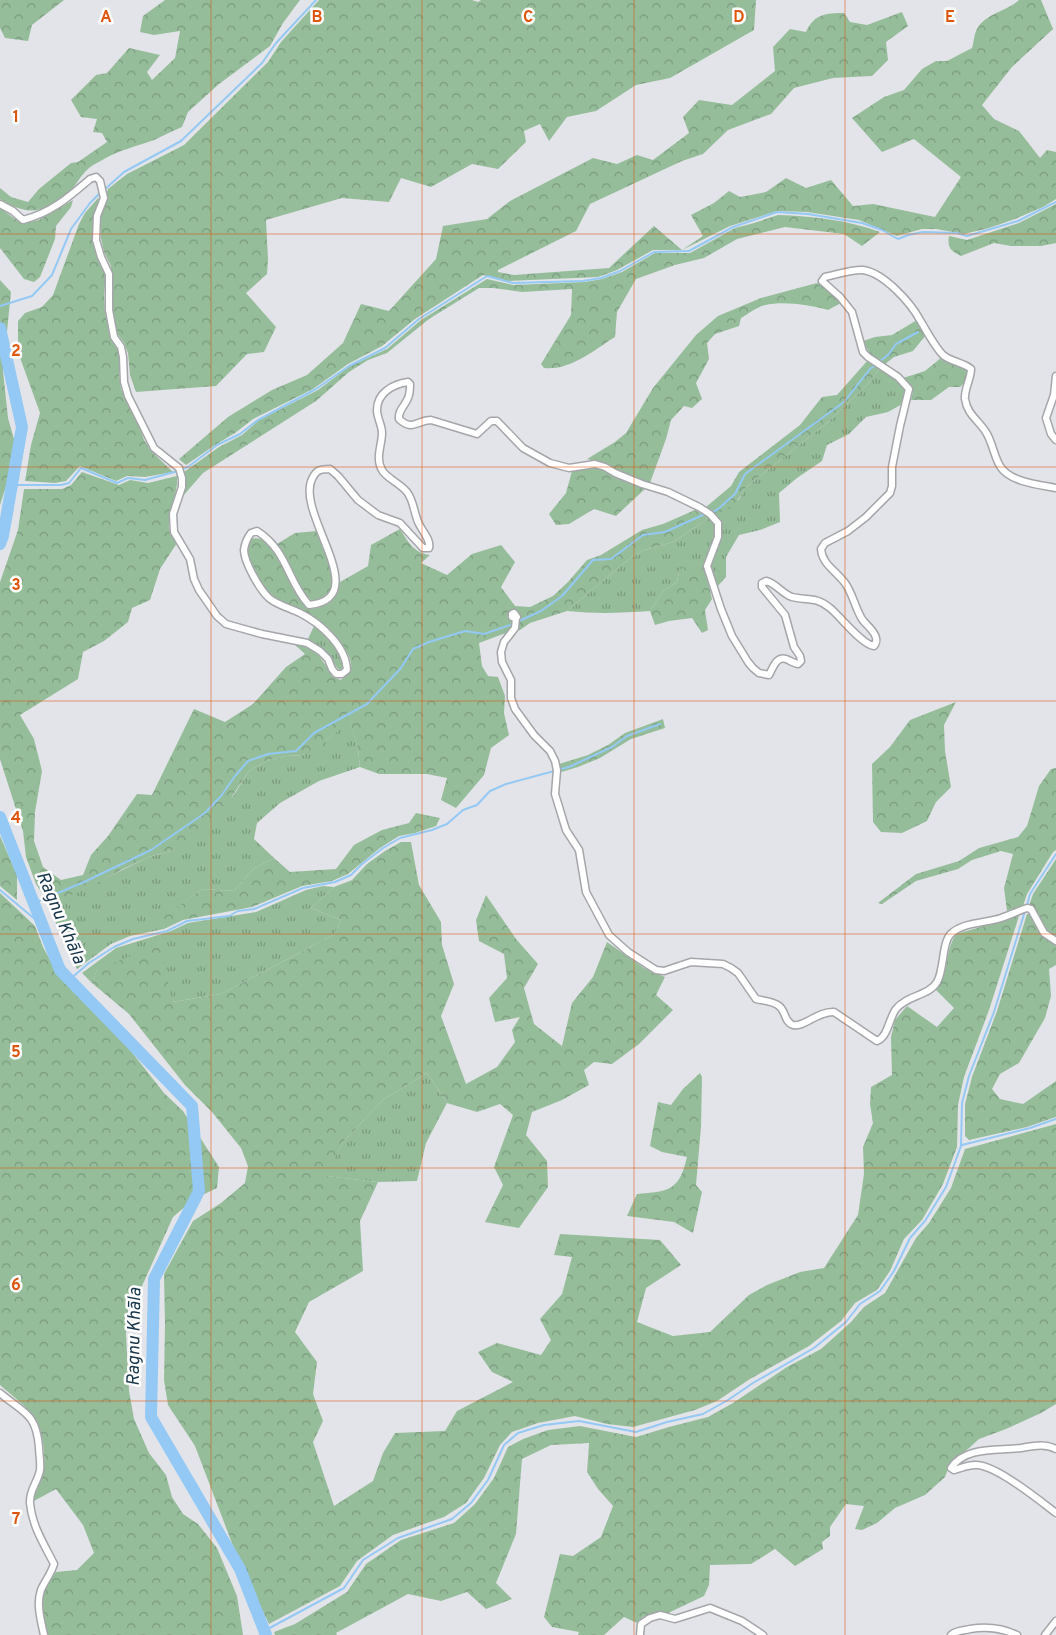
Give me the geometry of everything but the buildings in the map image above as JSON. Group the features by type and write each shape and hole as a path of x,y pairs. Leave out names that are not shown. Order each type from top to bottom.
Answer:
{"street":[{"path":"0,204 24,220 58,206 90,179 96,177 100,182 104,198 97,216 96,240 109,274 109,310 114,337 121,348 123,357 124,382 128,396 154,448 179,468 182,487 173,514 174,532 190,558 194,579 199,590 217,616 226,624 262,634 307,643 328,659 336,674 342,674 347,670 347,662 342,653 333,640 314,622 301,613 269,598 246,561 244,551 246,541 251,532 257,531 271,541 285,562 302,597 309,605 324,602 331,597 337,580 331,559 314,517 309,497 309,485 315,473 320,469 330,469 367,507 378,515 400,523 423,548 429,548 429,541 415,516 409,494 399,483 382,472 379,463 382,433 376,409 384,393 394,386 408,382 410,384 409,397 399,413 399,419 408,425 413,426 426,420 431,420 477,434 491,421 497,422 523,448 550,463 569,468 595,464 605,467 615,473 699,506 710,514 718,523 718,537 707,566 715,594 732,636 748,662 752,668 765,675 769,675 775,662 781,658 794,664 798,664 801,661 794,647 784,615 762,587 762,583 766,581 792,597 808,598 823,603 870,646 874,646 876,642 873,632 857,610 847,586 822,557 821,548 825,543 848,531 866,517 890,493 900,426 909,389 898,376 863,352 852,312 840,297 822,281 825,277 862,270 871,273 899,292 916,313 943,355 950,360 971,368 971,375 965,395 966,406 987,433 997,461 1004,472 1016,479 1056,488"},
{"path":"1056,376 1054,395 1046,418 1051,434 1056,440"},
{"path":"516,618 515,628 504,642 501,652 502,662 511,680 511,698 515,709 534,735 550,751 555,762 555,794 566,830 579,850 586,892 609,935 628,952 656,970 664,971 691,962 723,964 738,973 756,999 778,1004 783,1009 785,1018 793,1025 799,1025 827,1011 834,1012 877,1041 885,1035 896,1008 906,1000 932,989 938,981 948,938 953,932 1027,908 1031,909 1044,934 1056,941"},
{"path":"0,1393 27,1413 36,1428 40,1470 32,1488 29,1501 34,1524 42,1544 54,1564 52,1572 40,1592 39,1603 44,1635"},
{"path":"1056,1449 1040,1445 976,1452 960,1459 951,1468 954,1470 968,1465 987,1467 998,1472 1056,1513"},
{"path":"638,1635 641,1624 650,1618 660,1615 675,1619 710,1608 742,1621 763,1635"},
{"path":"1045,1635 1056,1621"},
{"path":"951,1635 960,1630 986,1627 1017,1635"}],"green space":[{"path":"0,0 64,0 32,25 28,41 5,38 0,28"},
{"path":"165,0 300,0 283,23 270,46 219,84 188,112 182,127 154,140 116,153 94,165 85,172 60,200 43,209 27,210 18,208 0,199 0,188 11,197 28,202 39,189 71,163 78,162 107,142 102,133 93,132 97,119 81,117 71,100 96,75 107,73 129,48 160,55 147,72 152,80 175,58 180,31 154,35 140,32 143,16"},
{"path":"319,0 472,0 478,2 481,0 756,0 754,30 670,78 636,85 596,111 567,117 549,141 540,124 524,131 526,142 498,169 472,164 431,187 401,178 389,202 342,198 266,220 267,274 246,293 276,327 264,352 247,354 216,386 136,392 130,375 128,353 116,332 112,313 111,266 104,252 101,238 101,207 108,189 127,174 184,145 268,62 281,42"},
{"path":"1019,0 1041,0 1053,29 1012,67 982,105 994,119 1019,131 1040,158 1047,150 1056,152 1056,199 1015,219 964,234 936,229 922,229 897,236 859,220 807,212 777,211 730,226 682,250 703,236 691,215 714,203 729,191 740,197 766,192 786,178 806,188 831,180 853,206 873,204 935,217 961,177 914,139 882,152 852,118 884,97 904,90 922,69 936,61 947,61 972,48 975,33 986,19"},
{"path":"902,12 908,26 886,42 888,60 872,76 833,78 794,88 771,114 728,130 703,154 682,161 590,204 576,231 498,270 498,272 514,275 609,268 654,226 682,250 653,250 617,270 598,277 508,281 483,275 415,319 382,346 348,364 313,389 253,419 186,465 179,459 228,417 272,390 307,375 343,343 361,304 389,311 436,259 443,226 487,219 510,201 593,158 617,164 637,155 653,160 689,133 683,117 699,100 732,105 775,71 773,47 790,29 806,32 817,18 832,13 844,13 850,22 867,25"},
{"path":"99,197 94,218 93,242 106,275 105,312 109,331 119,354 121,389 138,422 144,440 151,451 173,472 145,477 127,476 116,481 80,466 66,481 55,483 25,481 31,445 40,413 18,352 18,321 25,313 42,307 53,295 79,224 85,213"},
{"path":"73,200 71,207 56,226 55,239 40,277 34,282 24,279 0,248 0,208 22,224 39,220"},
{"path":"1056,204 1056,243 1041,246 1011,246 994,243 961,256 952,251 949,246 949,236 967,240 1019,223"},
{"path":"778,215 830,219 880,232 862,246 844,234 785,227 737,239 704,258 675,265 636,279 617,312 615,337 572,363 554,368 544,368 541,364 571,315 572,289 522,292 479,288 429,319 387,353 368,360 349,372 316,401 203,473 183,496 186,482 184,472 219,447 242,435 259,420 318,390 350,366 387,349 421,320 487,279 513,285 585,282 602,279 622,272 655,253 690,253 735,228"},
{"path":"0,280 11,292 3,371 8,418 14,439 14,461 0,505"},
{"path":"817,283 834,295 841,303 828,310 797,304 765,305 741,318 739,326 715,334 707,343 709,359 696,383 702,399 692,408 684,406 671,420 650,483 614,470 604,463 587,459 626,433 653,388 696,335 718,316 761,298"},
{"path":"917,320 926,335 913,351 894,357 884,365 872,355 863,341 892,335"},
{"path":"942,357 967,368 968,376 966,381 960,387 949,387 931,400 911,400 913,391 903,378 925,371"},
{"path":"868,360 880,368 867,385 828,422 745,488 729,508 714,515 706,507 731,486 739,472 800,425 822,397 837,395"},
{"path":"880,368 896,378 907,389 904,403 888,412 866,417 849,434 827,445 822,461 779,493 780,522 760,530 739,535 726,557 726,577 717,587 709,565 717,550 720,537 714,515 739,499 745,488 828,422 867,385"},
{"path":"597,467 607,470 616,477 646,488 616,516 594,509 569,524 556,525 549,514 566,493 572,471"},
{"path":"82,472 119,485 130,480 148,483 177,476 169,526 171,534 177,543 160,569 150,600 132,608 128,622 104,641 83,652 78,679 20,715 34,739 42,771 35,812 34,841 43,867 61,880 83,875 91,855 108,836 137,794 152,795 194,709 225,722 253,704 286,667 305,654 292,642 313,651 333,677 341,680 350,672 351,660 347,652 332,635 306,614 278,600 264,588 247,558 247,548 250,539 260,539 268,543 276,551 297,593 302,601 311,609 329,603 334,597 340,582 368,566 371,545 400,529 416,549 430,555 421,563 447,575 472,554 501,545 515,562 501,587 515,606 530,607 553,596 587,560 601,555 642,530 663,524 695,510 709,518 673,542 644,550 629,559 567,611 530,623 520,630 479,643 482,666 488,676 498,677 505,696 504,713 509,735 491,748 484,775 456,808 441,800 447,778 427,774 379,774 360,767 358,749 350,722 326,740 320,749 302,755 286,756 266,761 248,772 224,809 198,838 174,850 149,857 50,905 36,884 26,857 23,831 0,759 0,582 18,530 24,489 62,489 71,485"},
{"path":"709,518 716,530 716,536 704,565 692,561 679,571 677,582 663,591 650,611 588,613 567,611 629,559 644,550 673,542"},
{"path":"317,531 323,544 334,584 323,600 313,602 305,595 277,544 295,533"},
{"path":"692,560 704,565 712,599 705,610 708,630 702,633 692,618 655,625 650,611 663,591 677,582 679,571"},
{"path":"314,626 336,647 345,663 344,668 338,669 328,655 307,641"},
{"path":"956,702 944,725 945,751 951,787 936,802 927,821 902,833 881,832 873,822 872,764 890,747 910,720"},
{"path":"663,719 665,728 631,739 600,758 558,773 559,764 588,755 608,745 625,733"},
{"path":"350,721 358,749 360,767 319,781 280,803 257,823 254,839 274,858 253,869 234,891 202,889 163,918 164,929 130,936 111,944 77,969 70,955 72,943 58,929 50,905 149,857 174,850 234,795 248,772 266,761 286,756 303,755"},
{"path":"1056,768 1056,850 1027,894 1023,906 1007,911 1004,888 1013,854 1001,851 972,860 958,869 916,881 882,904 878,903 916,874 959,861 979,848 1018,837 1027,826 1039,786 1051,769"},
{"path":"416,813 440,818 436,826 399,836 380,848 348,874 332,881 302,886 252,907 183,920 164,929 162,918 202,889 234,891 253,869 274,858 290,872 336,869 354,845 382,830 409,823"},
{"path":"0,836 17,875 17,900 0,886"},
{"path":"401,842 411,842 419,885 441,922 442,945 454,984 441,1016 466,1084 497,1067 515,1042 512,1030 520,1017 495,1022 489,998 507,978 504,954 479,941 476,920 486,895 516,939 538,964 524,988 534,1024 562,1046 572,1003 593,977 607,942 644,968 665,977 656,995 673,1010 639,1044 612,1064 594,1062 584,1070 589,1085 562,1100 532,1112 526,1135 547,1161 548,1187 519,1228 485,1222 503,1185 494,1167 513,1115 500,1104 477,1112 447,1103 427,1073 384,1099 342,1143 326,1176 378,1182 360,1221 363,1271 309,1302 295,1332 317,1362 313,1394 323,1421 313,1442 334,1506 373,1481 383,1453 395,1433 445,1431 457,1411 513,1382 492,1372 478,1352 497,1343 541,1355 551,1340 540,1319 562,1294 572,1257 554,1255 560,1234 660,1240 681,1265 646,1288 637,1322 673,1336 710,1332 749,1295 767,1285 800,1272 824,1268 858,1215 864,1174 863,1147 873,1123 870,1104 871,1087 892,1075 891,1037 895,1020 907,1006 937,1027 954,1008 936,990 943,976 952,941 956,934 1019,916 989,1010 964,1077 958,1105 957,1147 943,1184 922,1220 904,1239 890,1271 877,1290 855,1303 841,1321 809,1346 750,1379 717,1401 695,1410 633,1427 607,1424 575,1416 538,1423 512,1432 500,1445 484,1478 466,1503 444,1517 393,1535 357,1561 340,1586 269,1624 241,1567 195,1446 168,1405 164,1380 164,1274 193,1221 221,1203 245,1183 248,1166 241,1148 212,1112 185,1085 129,1014 92,983 97,970 161,943 172,1002 221,994 335,934 341,920 311,908 334,887 352,880 367,864"},
{"path":"1056,859 1056,938 1045,931 1037,913 1029,906 1033,894"},
{"path":"323,886 334,887 311,908 341,920 335,934 221,994 172,1002 97,970 92,983 82,973 116,948 171,931 188,923 256,912 306,890"},
{"path":"0,893 35,926 43,947 55,969 66,983 127,1046 164,1093 183,1111 219,1167 217,1188 194,1199 173,1217 138,1295 128,1308 126,1334 129,1391 134,1419 149,1453 166,1475 172,1497 183,1514 198,1524 217,1548 237,1596 243,1635 48,1635 43,1602 50,1579 56,1572 77,1570 94,1553 83,1525 56,1489 34,1501 35,1489 42,1476 44,1467 44,1448 41,1435 34,1417 0,1385"},
{"path":"1027,914 1034,918 1042,936 1056,943 1056,965 1049,969 1051,996 1045,1018 1019,1063 1000,1074 992,1089 1000,1099 1023,1104 1056,1081 1056,1117 1027,1127 969,1140 965,1136 965,1104 972,1077 997,1011"},
{"path":"427,1073 447,1103 426,1143 417,1181 378,1182 325,1176 342,1143 384,1099"},
{"path":"700,1073 702,1077 701,1127 696,1185 702,1192 693,1233 674,1222 627,1216 637,1194 657,1192 671,1188 680,1177 687,1157 662,1152 650,1146 658,1102 671,1105 683,1089"},
{"path":"1056,1124 1056,1404 1006,1429 979,1439 951,1461 945,1477 925,1495 895,1508 877,1523 862,1530 855,1529 864,1506 846,1504 830,1527 830,1536 822,1542 823,1549 795,1566 775,1549 751,1564 710,1565 709,1585 704,1596 666,1614 654,1613 643,1617 637,1623 624,1617 604,1635 578,1635 579,1632 552,1627 544,1617 560,1554 573,1556 601,1537 613,1506 598,1489 587,1472 589,1443 551,1445 522,1459 516,1534 496,1583 512,1599 486,1609 467,1592 441,1601 408,1594 336,1633 337,1635 275,1635 274,1632 295,1624 347,1592 366,1564 401,1540 454,1523 475,1504 494,1478 508,1447 523,1439 548,1430 580,1426 636,1437 708,1417 733,1403 787,1367 821,1349 851,1322 864,1307 885,1293 916,1238 929,1223 951,1188 965,1149"}],"waterway":[{"path":"104,190 124,172 181,141 262,63 276,43 316,0"},
{"path":"0,306 32,296 52,275 71,229 90,203 100,193"},
{"path":"182,469 188,467 217,445 240,434 258,420 316,389 349,366 385,348 419,319 487,276 513,283 583,281 601,278 620,271 654,252 689,251 733,227 777,212 808,214 862,223 882,230 898,239 923,232 957,233 967,236 1018,221 1056,202"},
{"name":"Ragnu Khāla","path":"0,328 22,427 0,544"},
{"path":"879,362 889,354 896,344 918,332"},
{"path":"712,512 717,510 735,494 745,474 844,402 875,365"},
{"path":"12,485 61,485 69,483 81,468 117,483 128,478 145,480 178,471"},
{"path":"517,622 541,611 562,596 593,560 611,559 643,535 665,532 705,514"},
{"path":"34,903 84,882 151,850 205,813 248,761 268,754 296,751 314,733 367,704 401,668 413,649 465,631 484,634 513,624"},
{"path":"69,980 89,963 114,947 133,939 167,931 187,921 229,916 238,911 254,909 303,888 335,882 351,875 383,848 400,838 447,824 463,810 477,805 490,791 506,784 569,767 612,747 627,736 660,724"},
{"name":"Ragnu Khāla","path":"0,817 60,970 192,1106 199,1191 154,1279 151,1417 240,1569 266,1635"},
{"path":"1027,906 1030,894 1056,854"},
{"path":"0,890 42,925"},
{"path":"264,1631 344,1588 363,1560 398,1538 452,1519 471,1503 488,1480 504,1445 518,1433 544,1425 579,1421 636,1432 667,1422 703,1414 814,1348 846,1322 860,1304 880,1291 894,1271 910,1238 925,1221 946,1187 961,1146 962,1103 969,1076 994,1012 1025,911"},
{"path":"962,1145 1030,1128 1056,1119"}]}
